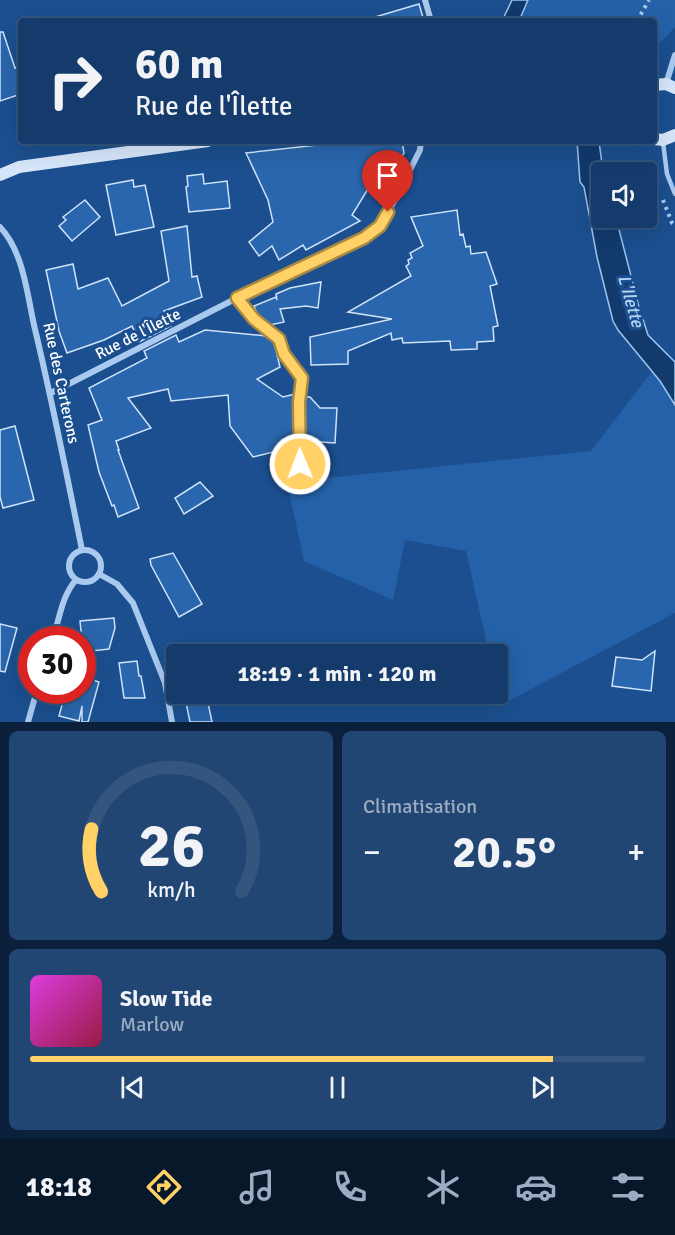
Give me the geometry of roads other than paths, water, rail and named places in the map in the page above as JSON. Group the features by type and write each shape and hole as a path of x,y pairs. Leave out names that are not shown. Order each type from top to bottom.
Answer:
{"street":[{"path":"425,0 430,18"},
{"path":"665,86 675,55"},
{"path":"0,175 19,167 186,144"},
{"name":"Rue de l'Îlette","path":"51,393 237,298 364,238 380,226 420,150 421,144"},
{"name":"Rue des Carterons","path":"0,227 10,238 22,272 51,393 82,550"},
{"path":"237,298 254,319 279,339 284,354 302,378 299,402 300,464"},
{"path":"82,550 92,552 101,564 99,574 86,583 76,580 69,566 72,556 82,550"},
{"path":"99,574 117,584 133,603 165,683 172,722"},
{"path":"57,626 71,585 76,580"},
{"path":"28,722 33,704"}],"lane":[{"path":"664,138 667,174 675,194"}],"water":[{"path":"512,0 528,0 520,18 503,18"},
{"path":"577,144 599,144 602,162 591,162 591,225 584,187 580,182"},
{"name":"L'Ilette","path":"592,228 619,228 648,335 675,362 675,405 660,381 613,321"}]}
